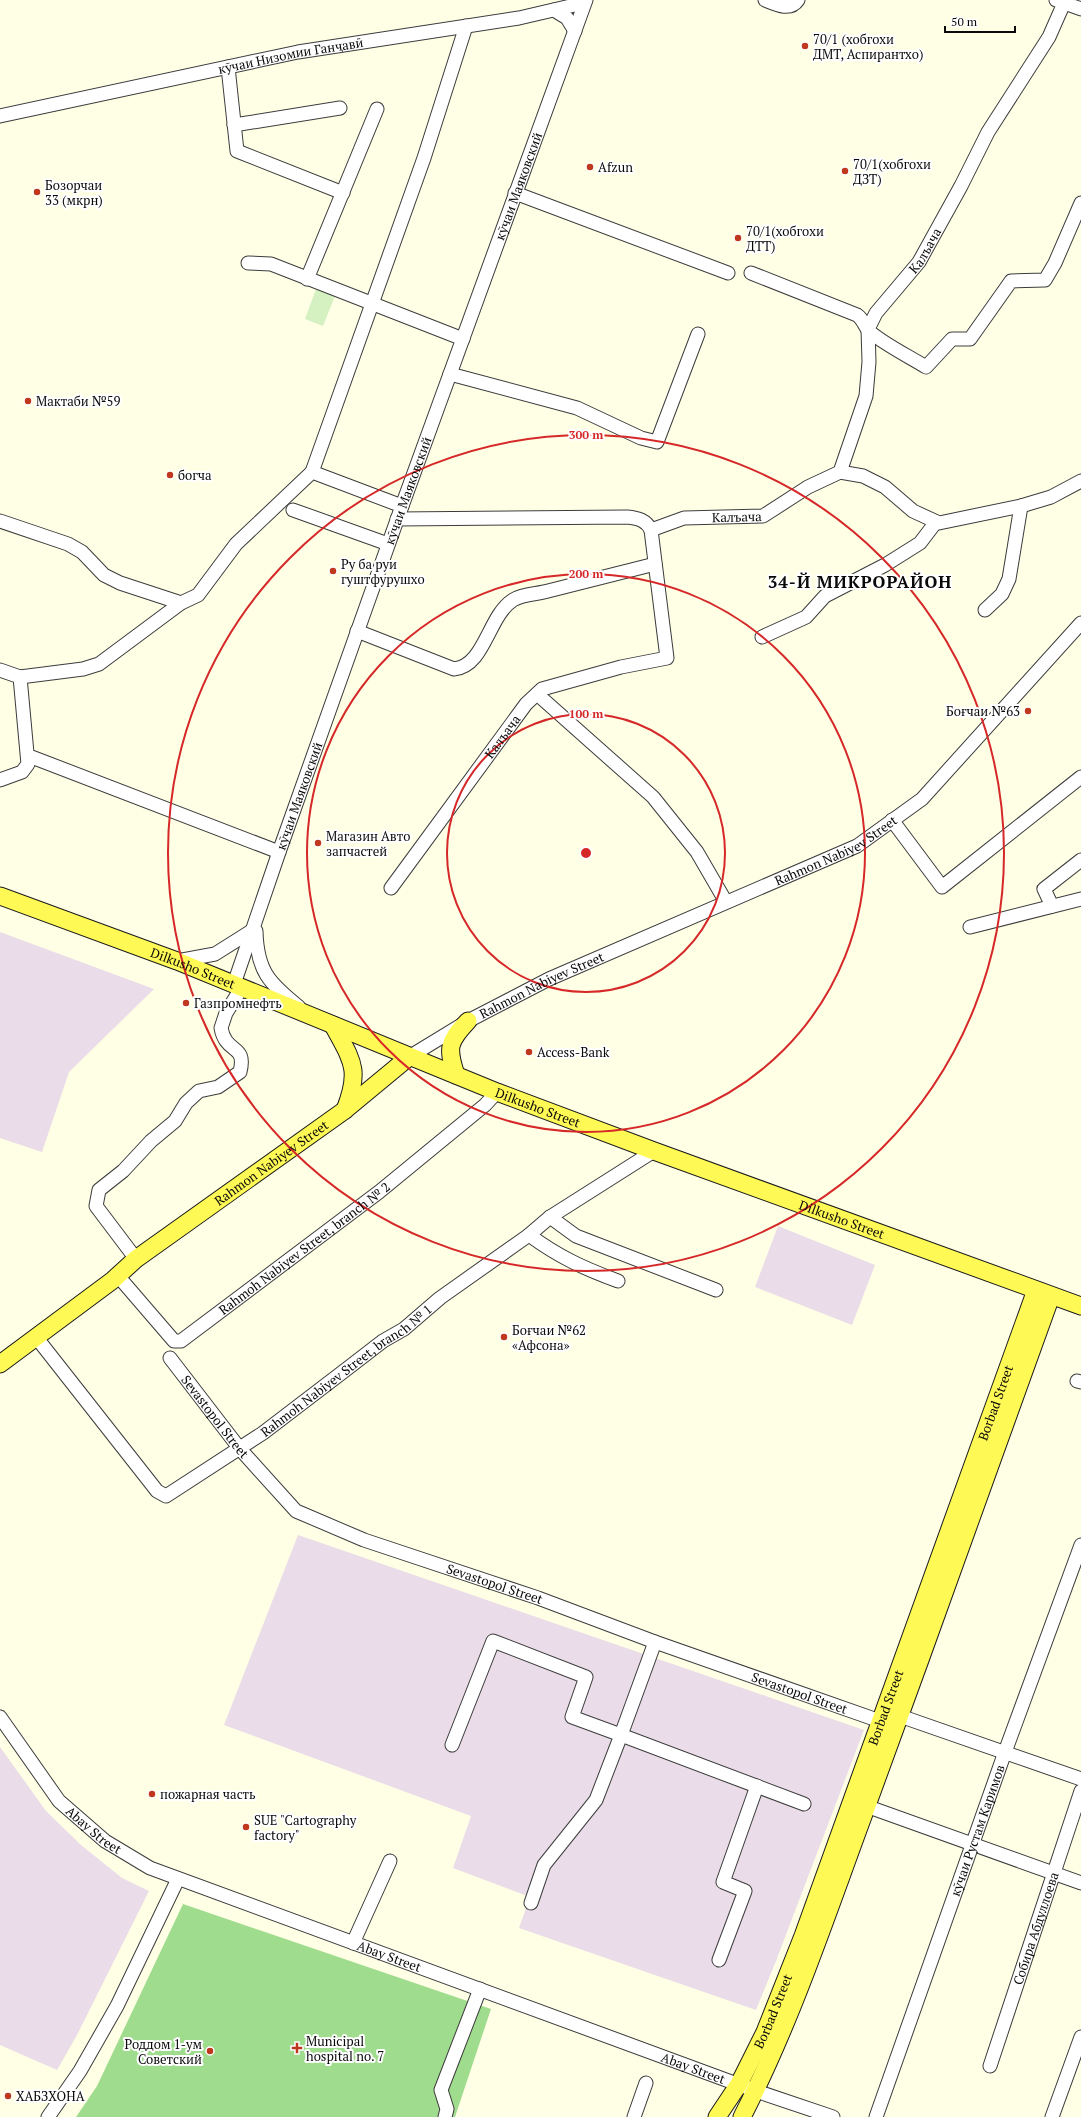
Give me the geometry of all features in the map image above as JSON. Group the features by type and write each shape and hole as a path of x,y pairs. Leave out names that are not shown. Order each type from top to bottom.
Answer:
{"main road":[{"name":"Dilkusho Street","path":"0,896 177,961 497,1092 654,1151 1081,1306"},
{"path":"456,1076 451,1059 450,1047 454,1036 468,1021"},
{"path":"333,1025 351,1058 355,1074 352,1091 345,1110"},
{"name":"Rahmon Nabiyev Street","path":"0,1364 118,1276 136,1260 345,1110 409,1057"},
{"name":"Borbad Street","path":"742,2117 756,2091 795,1999 900,1716 1044,1293"},
{"name":"Borbad Street","path":"717,2117 739,2084 765,2032 803,1936 880,1721 1044,1293"}],"street":[{"name":"кӯчаи Низомии Ганҷавӣ","path":"0,116 298,52 519,18 575,5 582,0"},
{"name":"кӯчаи Маяковский","path":"136,1260 96,1206 99,1190 123,1171 151,1141 175,1121 186,1103 199,1091 218,1087 240,1072 243,1060 240,1053 228,1044 221,1028 238,986 254,926 278,852 462,339 586,0"},
{"path":"765,0 782,6 790,6 798,0"},
{"path":"1060,2 1081,9"},
{"name":"Калъача","path":"391,888 526,704 542,689 621,667 667,658 651,530 684,518 763,516 808,487 840,472 866,396 869,362 868,329 876,313 919,262 961,186 988,132 1049,37 1060,2"},
{"path":"554,10 567,18 575,30"},
{"path":"0,670 20,677 83,669 99,664 181,603 198,595 236,544 312,472 424,158 466,26"},
{"path":"228,67 237,151 343,192"},
{"path":"234,125 340,108"},
{"path":"307,279 377,108"},
{"path":"515,194 728,273"},
{"path":"751,273 857,315 868,329 926,367 952,339 970,339 1011,281 1045,280 1055,263 1081,203"},
{"path":"248,263 270,264 462,339"},
{"path":"450,374 577,408 641,438 657,442 698,334"},
{"path":"312,472 402,506"},
{"path":"840,472 863,476 884,487 913,511 940,523 1021,506 1051,497 1081,481"},
{"path":"985,610 1002,594 1009,579 1021,506"},
{"path":"293,510 388,544"},
{"path":"397,519 628,517 639,518 648,524 651,530"},
{"path":"0,521 68,544 82,552 104,575 120,583 181,603"},
{"path":"762,637 806,617 824,596 885,565 920,543 936,522"},
{"path":"357,631 454,669 461,669 467,666 488,637 495,619 513,600 655,564"},
{"name":"Rahmon Nabiyev Street","path":"409,1057 468,1021 556,975 857,846 922,798 1081,623"},
{"path":"0,780 22,772 28,764 29,756 20,677"},
{"path":"537,694 653,797 698,852 726,902"},
{"path":"29,756 278,852"},
{"path":"892,820 942,887 1081,777"},
{"path":"1052,906 1044,889 1081,860"},
{"path":"970,927 1081,899"},
{"path":"177,961 215,954 254,926"},
{"path":"254,926 256,948 263,971 274,988 308,1014"},
{"name":"Rahmoh Nabiyev Street, branch № 2","path":"118,1276 174,1341 181,1342 379,1192 485,1105 497,1092"},
{"name":"Rahmoh Nabiyev Street, branch № 1","path":"36,1337 157,1491 166,1496 240,1449 383,1341 404,1329 440,1298 529,1235 550,1217 654,1151"},
{"path":"550,1217 576,1236 716,1290"},
{"path":"529,1235 558,1255 576,1265 618,1281"},
{"name":"Sevastopol Street","path":"170,1358 240,1449 296,1511 364,1540 538,1598 655,1642 880,1721"},
{"name":"кӯчаи Рустам Каримов","path":"876,2117 1005,1752 1081,1545"},
{"path":"452,1745 493,1640 586,1677 572,1717 804,1804"},
{"path":"531,1903 544,1865 596,1800 655,1642"},
{"path":"900,1716 1081,1779"},
{"name":"Abay Street","path":"0,1717 59,1801 105,1841 150,1868 178,1880 756,2091 833,2117"},
{"path":"719,1960 745,1890 723,1882 757,1786"},
{"name":"Собира Абдуллоева","path":"990,2066 1081,1791"},
{"path":"866,1806 1081,1883"},
{"path":"354,1943 390,1861"},
{"path":"48,2117 80,2071 117,2006 178,1880"},
{"path":"445,2117 447,2110 441,2090 480,1989"},
{"path":"1052,2117 1081,2037"},
{"path":"634,2117 646,2083"}],"shaded area":[{"path":"0,932 154,989 69,1072 42,1152 0,1138"},
{"path":"778,1226 875,1265 852,1325 755,1287"},
{"path":"298,1535 864,1730 756,2010 519,1928 530,1897 453,1868 471,1816 224,1725"},
{"path":"0,1747 46,1811 81,1845 122,1878 149,1891 77,2035 57,2070 0,2045"}],"green space":[{"path":"316,289 335,296 323,326 305,319"},
{"name":"Municipal hospital no. 7","path":"183,1904 491,2009 455,2117 76,2117 97,2086"}],"place":[{"name":"70/1 (хобгохи ДМТ, Аспирантхо)","path":"805,46"},
{"name":"Afzun","path":"590,167"},
{"name":"70/1(хобгохи ДЗТ)","path":"845,171"},
{"name":"Бозорчаи 33 (мкрн)","path":"37,192"},
{"name":"70/1(хобгохи ДТТ)","path":"738,238"},
{"name":"Мактаби №59","path":"28,401"},
{"name":"богча","path":"170,475"},
{"name":"Ру ба руи гуштфурушхо","path":"333,571"},
{"name":"Боғчаи №63","path":"1028,711"},
{"name":"Магазин Авто запчастей","path":"318,843"},
{"name":"Газпромнефть","path":"186,1003"},
{"name":"Access-Bank","path":"529,1052"},
{"name":"Боғчаи №62 «Афсона»","path":"504,1337"},
{"name":"пожарная часть","path":"152,1794"},
{"name":"SUE \"Cartography factory\"","path":"246,1827"},
{"name":"Municipal hospital no. 7","path":"297,2048"},
{"name":"Роддом 1-ум Советский","path":"210,2051"},
{"name":"ХАБЗХОНА","path":"8,2096"}],"district":[{"name":"34-Й МИКРОРАЙОН","path":"860,582"}]}
